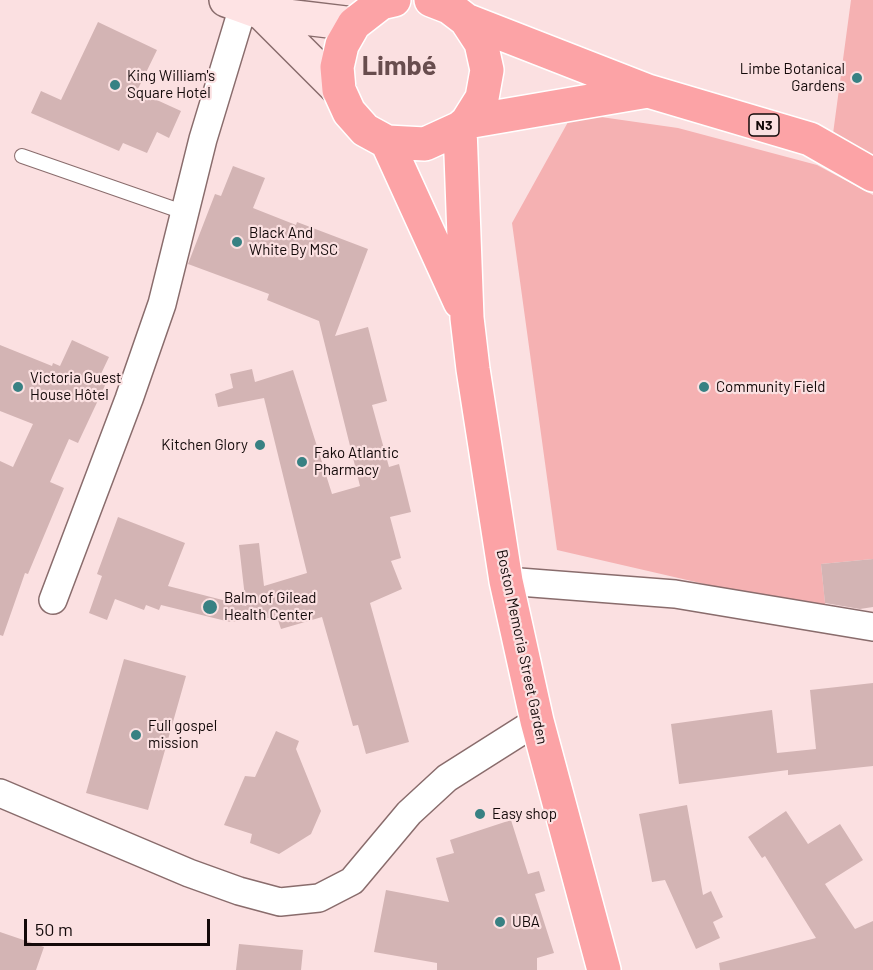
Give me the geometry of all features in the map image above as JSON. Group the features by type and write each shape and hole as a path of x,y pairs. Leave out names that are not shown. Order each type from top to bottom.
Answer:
{"highway":[{"path":"394,0 381,3 358,14 342,45 337,67 339,90 349,112 365,130 387,142 425,144 463,125 648,91"},
{"path":"448,7 648,91"},
{"path":"448,7 481,43 487,70 482,98 463,125"},
{"name":"N3","path":"648,91 810,139 873,175"},
{"name":"Boston Memoria Street Garden","path":"463,125 467,318 506,581 537,721 604,970"},
{"name":"Boston Memoria Street Garden","path":"387,142 467,318"}],"street":[{"path":"244,7 358,14"},
{"path":"244,7 339,90"},
{"path":"54,600 162,304 203,139 244,7"},
{"path":"506,581 675,594 873,627"},
{"path":"0,793 189,873 239,891 280,902 319,898 352,881 409,813 447,778 537,721"}],"lane":[{"path":"22,156 186,213"}],"shaded area":[{"name":"Limbe Botanical Gardens","path":"851,0 873,0 873,180 830,156"},
{"name":"Community Field","path":"573,113 678,128 817,165 873,195 873,559 821,564 826,612 557,550 512,223"}],"building":[{"path":"98,22 157,50 137,91 181,111 169,138 157,132 147,153 123,143 119,151 31,113 41,91 61,100"},
{"path":"233,166 265,178 253,208 368,249 335,336 368,327 387,401 372,405 389,467 399,464 411,512 390,517 401,558 391,561 402,589 370,603 409,742 366,754 358,725 353,726 322,617 281,629 277,617 230,622 161,605 159,610 146,605 144,610 115,599 107,620 89,613 102,576 97,574 118,517 185,543 168,586 246,606 239,545 259,543 264,586 307,573 264,398 218,407 215,394 233,388 230,374 252,369 255,382 293,370 332,494 360,486 319,321 267,300 269,294 188,264 215,194 221,196"},
{"path":"72,340 109,357 100,376 108,379 78,443 69,439 50,482 64,488 28,574 25,573 3,636 0,635 0,461 13,467 33,424 0,411 0,345 52,366 53,363 60,366"},
{"path":"873,559 873,607 860,609 825,603 821,564"},
{"name":"Full gospel mission","path":"124,659 186,676 148,810 86,793"},
{"path":"873,683 873,766 788,775 788,770 679,784 671,724 772,710 777,753 816,749 810,690"},
{"path":"276,731 299,741 296,749 321,811 311,834 279,854 250,843 252,834 224,825 245,776 255,777"},
{"path":"687,805 703,895 711,891 723,917 713,922 720,938 696,949 665,880 652,882 639,814"},
{"path":"786,811 808,844 840,824 863,860 825,884 855,929 873,921 873,970 720,970 719,963 816,938 765,856 762,858 748,837"},
{"name":"UBA","path":"511,820 528,874 539,871 545,891 535,894 554,953 537,958 537,970 437,970 437,963 374,952 386,890 449,902 436,858 454,853 450,840"},
{"path":"0,932 44,947 36,970 0,970"},
{"path":"239,944 303,950 301,970 236,970"}],"place":[{"name":"Limbe Botanical Gardens","path":"857,78"},
{"name":"King William's Square Hotel","path":"115,85"},
{"name":"Black And White By MSC","path":"237,242"},
{"name":"Victoria Guest House Hôtel","path":"18,387"},
{"name":"Community Field","path":"704,387"},
{"name":"Kitchen Glory","path":"260,445"},
{"name":"Fako Atlantic Pharmacy","path":"302,462"},
{"name":"Balm of Gilead Health Center","path":"210,607"},
{"name":"Full gospel mission","path":"136,735"},
{"name":"Easy shop","path":"480,814"},
{"name":"UBA","path":"500,922"}],"district":[{"name":"Limbé","path":"399,66"}]}
